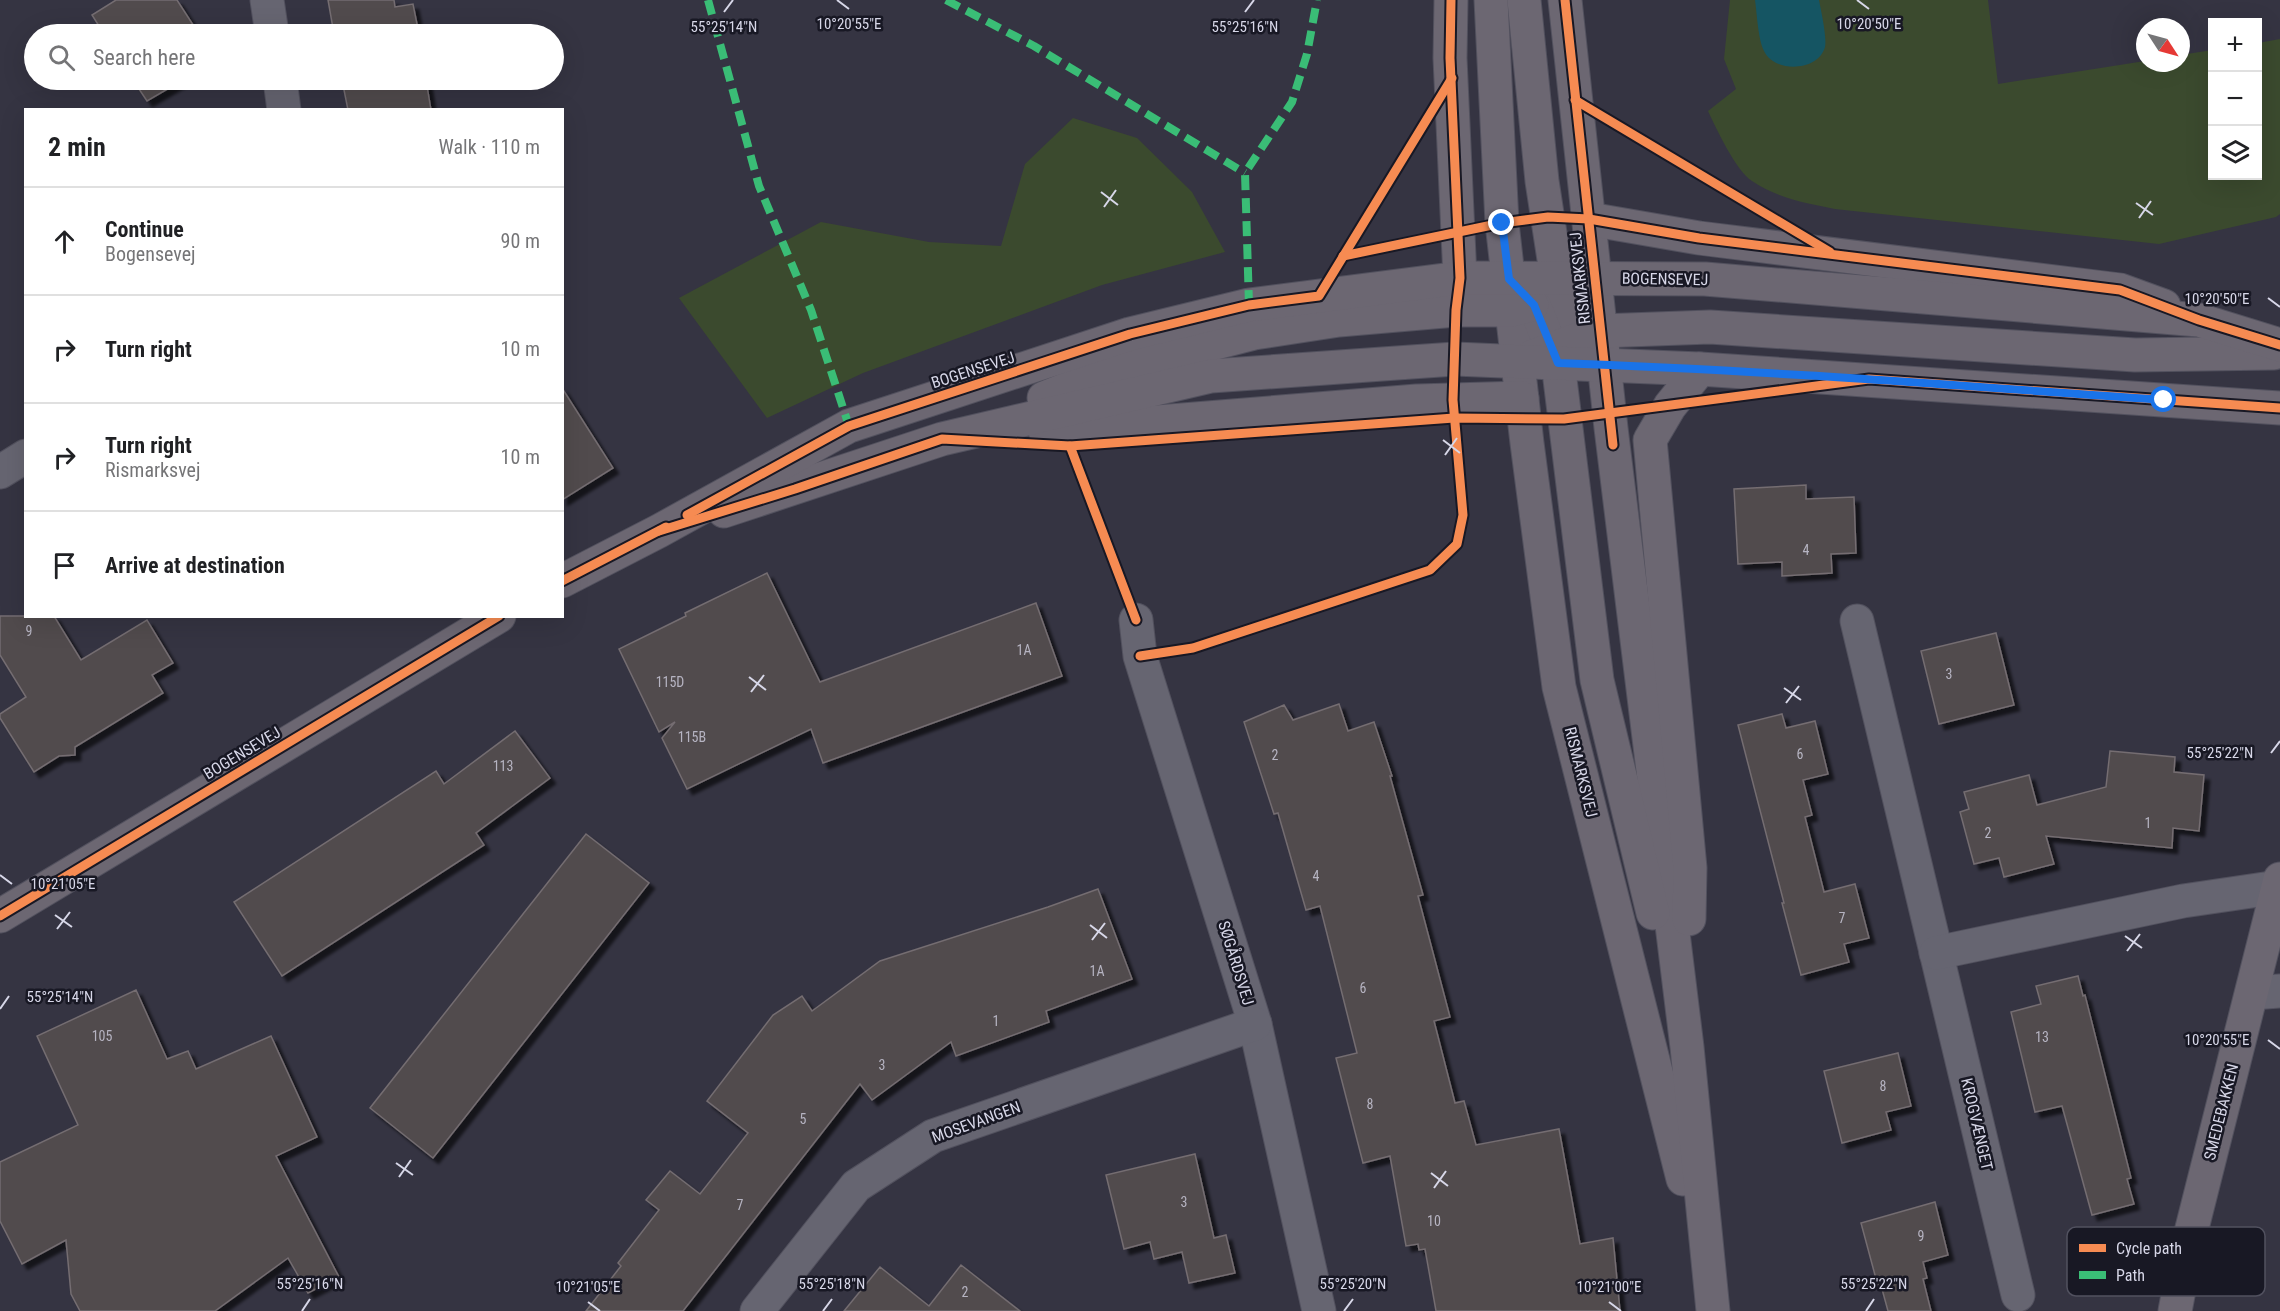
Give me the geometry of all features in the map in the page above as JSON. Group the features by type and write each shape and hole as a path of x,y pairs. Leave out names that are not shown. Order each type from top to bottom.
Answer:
{"main road":[{"path":"1451,0 1450,58 1460,278"},
{"name":"RISMARKSVEJ","path":"1491,0 1499,186 1535,294 1518,363 1559,687 1711,1297"},
{"path":"1524,0 1542,181 1535,294 1555,355 1597,680 1687,1047"},
{"name":"RISMARKSVEJ","path":"1564,0 1595,279 1592,333 1605,365 1687,1047 1711,1297"},
{"path":"1588,219 1699,238 2120,290 2199,320"},
{"name":"BOGENSEVEJ","path":"564,580 659,531 849,426 1130,334 1249,305 1460,278 1535,294 1595,279 1705,279 2199,320 2280,345"},
{"path":"942,439 1119,368 1254,333 1339,320 1456,310 1535,294 1592,333"},
{"path":"1555,355 1592,333 1710,327 2135,356 2280,352"},
{"name":"BOGENSEVEJ","path":"659,531 795,489 942,439 1211,376 1455,359 1518,363 1555,355 1605,365 1700,369 2280,408"},
{"path":"1687,1047 1690,868 1650,440 1670,406 1700,369"},
{"path":"942,439 1417,401 1522,398"},
{"name":"BOGENSEVEJ","path":"0,916 496,618"},
{"name":"SMEDEBAKKEN","path":"2193,1227 2266,992 2279,883"},
{"name":"SMEDEBAKKEN","path":"2175,1311 2178,1296"}],"street":[{"path":"267,0 271,24"},
{"path":"281,90 284,108"},
{"path":"0,472 24,457"},
{"name":"SØGÅRDSVEJ","path":"1136,620 1140,656 1255,1024 1319,1311"},
{"name":"KROGVÆNGET","path":"1857,621 2018,1295"},
{"path":"1936,953 2279,883"},
{"name":"MOSEVANGEN","path":"757,1311 856,1186 933,1136 1255,1024"}],"green space":[{"path":"1730,0 1988,0 1998,84 2136,62 2136,72 2190,72 2190,54 2208,51 2208,180 2262,180 2262,42 2280,39 2280,214 2276,217 2159,244 1835,209 1803,202 1782,196 1752,181 1727,149 1708,111 1736,89 1724,59"},
{"path":"1073,118 1137,138 1192,192 1225,252 1102,285 863,373 767,418 679,298 821,222 929,242 1001,246 1025,164"}],"water":[{"path":"1755,0 1819,0 1825,43 1821,55 1814,61 1796,67 1777,63 1769,58 1760,40"}],"building":[{"path":"116,0 177,0 193,24 98,24 92,15"},
{"path":"328,0 394,0 395,7 413,4 417,24 332,24"},
{"path":"140,90 166,90 147,101"},
{"path":"344,90 428,90 431,108 348,108"},
{"path":"564,391 613,468 564,499"},
{"path":"1806,485 1806,499 1854,497 1856,553 1831,554 1832,573 1782,576 1782,562 1738,564 1734,489"},
{"path":"767,573 820,682 1036,603 1062,676 823,763 811,729 687,789 662,738 675,722 659,732 619,649 686,616 685,613"},
{"path":"0,616 55,618 81,660 147,620 173,663 152,675 163,693 75,747 75,755 59,756 34,772 0,718 0,714 26,697 0,655"},
{"path":"1996,633 2014,705 1939,724 1921,651"},
{"path":"1339,704 1348,731 1374,722 1392,776 1390,776 1423,895 1418,896 1450,1017 1434,1021 1455,1103 1464,1101 1476,1145 1559,1129 1580,1244 1613,1238 1620,1311 1436,1311 1425,1249 1419,1250 1418,1244 1406,1246 1390,1156 1363,1163 1336,1058 1357,1053 1320,906 1306,910 1278,813 1274,814 1244,722 1284,705 1293,720"},
{"path":"1782,714 1786,728 1815,721 1828,774 1803,780 1812,815 1805,817 1824,892 1855,884 1869,938 1844,944 1849,962 1801,975 1738,725"},
{"path":"515,731 550,778 476,833 484,845 282,976 234,902 436,771 444,784"},
{"path":"2110,751 2175,757 2174,772 2204,775 2199,831 2173,828 2172,848 2046,836 2054,864 2004,877 1999,858 1974,864 1960,812 1969,809 1964,792 2029,775 2037,805 2106,787"},
{"path":"586,834 649,883 433,1158 370,1108"},
{"path":"1098,889 1132,979 1046,1011 1049,1022 956,1056 951,1042 872,1100 860,1084 683,1311 586,1311 621,1266 618,1263 659,1210 646,1200 670,1171 700,1194 748,1133 707,1101 773,1015 802,996 812,1011 880,961"},
{"path":"2078,976 2083,996 2085,995 2131,1178 2127,1179 2134,1204 2092,1215 2062,1106 2035,1112 2011,1012 2041,1004 2036,986"},
{"path":"136,990 167,1059 188,1051 196,1069 271,1036 317,1137 276,1156 339,1277 308,1293 288,1258 215,1311 80,1311 71,1294 66,1240 22,1264 0,1221 0,1162 78,1125 37,1036"},
{"path":"1898,1053 1911,1106 1886,1112 1891,1130 1842,1143 1824,1071"},
{"path":"1195,1154 1214,1238 1226,1235 1235,1273 1189,1283 1182,1252 1154,1259 1150,1242 1124,1249 1106,1175"},
{"path":"1935,1202 1948,1255 1923,1262 1927,1278 1923,1279 1931,1311 1888,1311 1882,1289 1879,1290 1861,1223"},
{"path":"961,1265 1020,1311 844,1311 880,1267 929,1306"}],"marked path":[{"path":"708,0 759,186 811,310 849,426"},
{"path":"946,0 1034,46 1245,173"},
{"path":"1249,305 1245,173 1292,102 1307,54 1317,0"}],"cycle path":[{"path":"1140,656 1193,648 1430,570 1457,544 1463,515 1453,400 1456,310 1460,278 1450,58 1451,0"},
{"path":"1565,0 1613,445"},
{"path":"687,515 849,426 1130,334 1249,305 1319,296 1452,78"},
{"path":"1575,100 1830,252"},
{"path":"1343,256 1502,223 1548,217 1589,219 1699,238 2120,290 2199,320 2280,345"},
{"path":"659,531 795,489 942,439 1070,446 1454,418 1564,419 1869,379 2280,408"},
{"path":"1070,446 1136,620"},
{"path":"564,580 666,527"},
{"path":"0,916 496,618"}],"route":[{"path":"1502,223 1509,279 1534,305 1558,363 1869,379 2164,400"}]}
